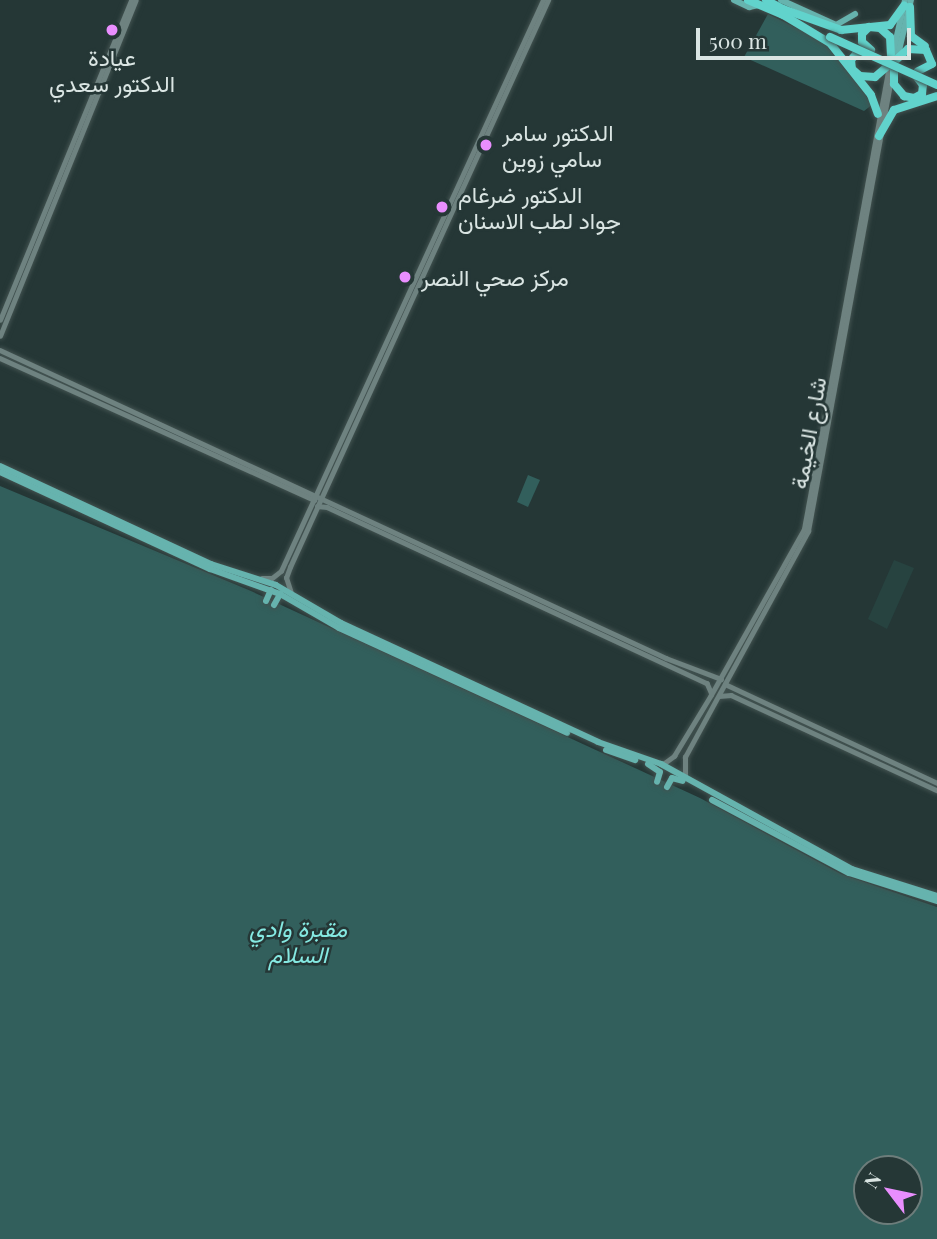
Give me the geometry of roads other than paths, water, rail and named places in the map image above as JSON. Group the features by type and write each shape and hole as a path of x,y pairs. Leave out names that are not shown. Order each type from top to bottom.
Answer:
{"highway":[{"path":"748,0 764,1 841,30 890,25 907,3"},
{"path":"907,3 911,36 937,58"},
{"path":"781,7 937,85"},
{"path":"781,7 830,43 878,103 874,114"},
{"path":"870,52 861,38 869,27 884,30 891,40 894,84 902,95 916,98 923,87 917,74"},
{"path":"870,52 854,55 851,67 864,78 878,76 908,49 922,48 932,56 928,69 917,74"},
{"path":"917,74 937,80"},
{"path":"879,136 894,110 937,96"}],"main road":[{"path":"734,0 749,7 764,1"},
{"path":"893,63 907,3"},
{"path":"781,7 836,25 855,14"},
{"path":"0,466 227,572"},
{"path":"0,472 280,594 594,745 684,779"},
{"path":"238,575 253,576 292,593 315,611"},
{"path":"266,601 271,590"},
{"path":"274,605 280,594"},
{"path":"325,617 598,743 661,764 723,804 852,869 937,899"},
{"path":"648,764 660,772 657,782"},
{"path":"667,786 673,778 684,779"}],"street":[{"path":"98,87 131,0"},
{"path":"0,320 136,0"},
{"path":"315,503 286,580 277,584 276,576 319,495 516,65 543,0"},
{"path":"520,56 548,0"},
{"path":"878,103 893,63"},
{"name":"شارع الخيمة","path":"683,763 723,681 808,531 862,218 893,63"},
{"name":"شارع الخيمة","path":"862,218 858,206 874,114"},
{"name":"شارع الخيمة","path":"775,590 784,564 806,519 827,404 833,351 859,235"},
{"path":"0,336 22,273"},
{"path":"0,350 319,495 709,685"},
{"path":"0,358 315,503 510,588"},
{"path":"25,369 28,363"},
{"path":"830,383 833,391"},
{"path":"827,404 830,413"},
{"path":"168,434 171,428"},
{"path":"179,439 182,433"},
{"path":"253,576 276,576"},
{"path":"286,580 292,593"},
{"path":"524,595 713,679 723,681 848,741 862,752 937,790"},
{"name":"شارع الخيمة","path":"661,764 672,758 711,695 754,639 764,609"},
{"path":"711,695 709,685 713,679"},
{"path":"735,696 738,690"},
{"path":"718,696 735,696 845,747 937,783"},
{"path":"845,747 848,741"},
{"path":"672,758 673,768 683,763 684,779"}],"place":[{"name":"عيادة الدكتور سعدي","path":"112,30"},
{"name":"الدكتور سامر سامي زوين","path":"486,145"},
{"name":"الدكتور ضرغام جواد لطب الاسنان","path":"442,207"},
{"name":"مركز صحي النصر","path":"405,277"}],"park label":[{"name":"مقبرة وادي السلام","path":"298,941"}]}
